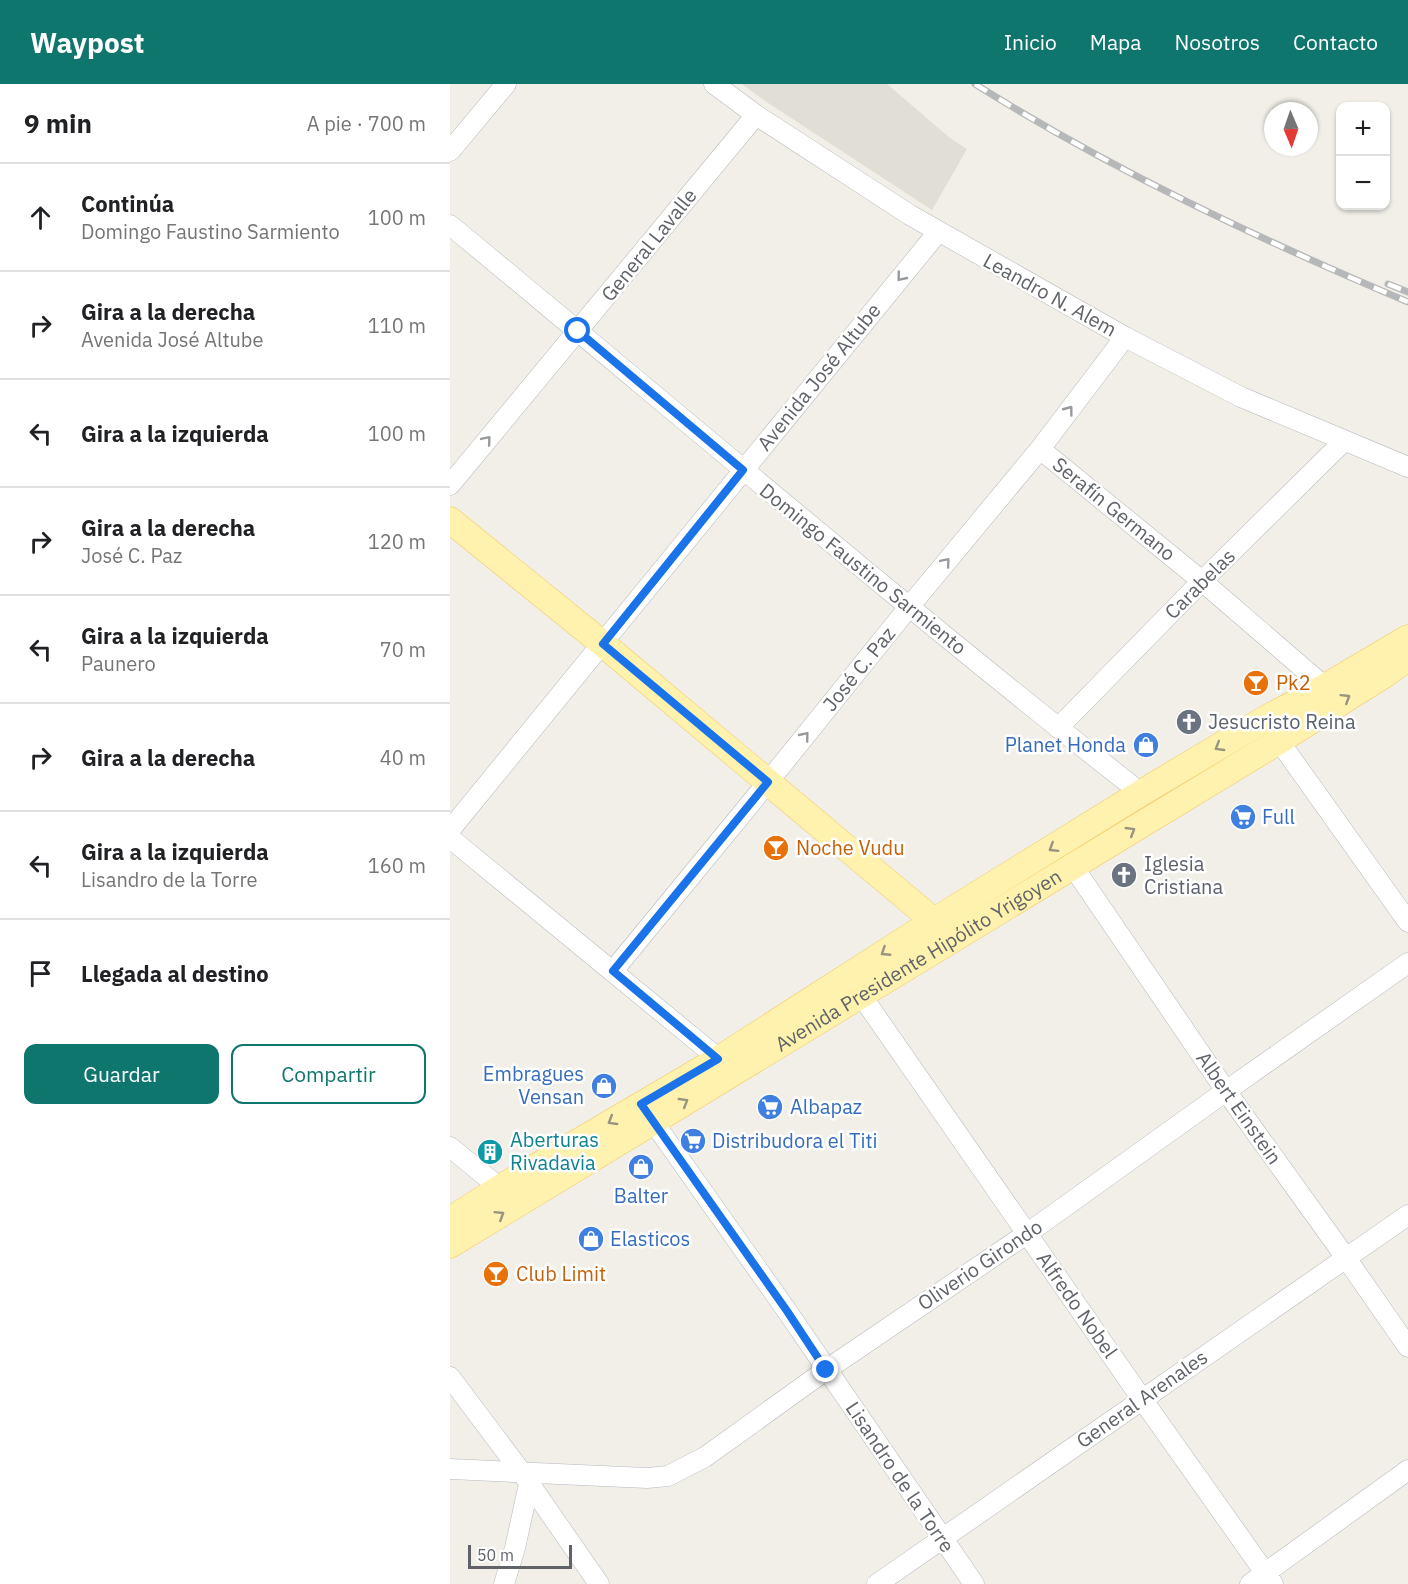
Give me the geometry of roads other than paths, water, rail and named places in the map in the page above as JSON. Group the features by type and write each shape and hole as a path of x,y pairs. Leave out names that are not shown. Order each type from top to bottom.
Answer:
{"main road":[{"path":"450,520 603,644 934,921 949,942"},
{"name":"Avenida Presidente Hipólito Yrigoyen","path":"450,1220 500,1188 647,1113 861,995 949,942 1279,741 1380,666 1408,638"},
{"name":"Avenida Presidente Hipólito Yrigoyen","path":"450,1245 647,1113 718,1059 934,921 1141,793 1267,718 1325,687 1408,658"}],"street":[{"path":"450,151 506,84"},
{"name":"Leandro N. Alem","path":"714,84 756,115 938,232 1125,337 1241,397 1408,467"},
{"name":"General Lavalle","path":"450,485 756,115"},
{"name":"Domingo Faustino Sarmiento","path":"450,225 909,607 1141,793"},
{"name":"Avenida José Altube","path":"450,830 938,232"},
{"name":"José C. Paz","path":"613,971 1040,449 1125,337"},
{"name":"Carabelas","path":"1058,728 1344,441"},
{"name":"Serafín Germano","path":"1040,449 1202,581 1325,687"},
{"name":"Avenida Presidente Hipólito Yrigoyen","path":"1408,624 1382,641 1380,666 1408,667"},
{"path":"1279,741 1408,922"},
{"path":"450,838 718,1059"},
{"name":"Albert Einstein","path":"1072,865 1226,1090 1408,1347"},
{"name":"Oliverio Girondo","path":"450,1469 525,1478 647,1478 668,1476 705,1457 826,1370 1028,1233 1226,1090 1408,963"},
{"name":"Alfredo Nobel","path":"861,995 1028,1233 1263,1580"},
{"name":"Lisandro de la Torre","path":"647,1113 787,1311 974,1584"},
{"path":"450,1147 500,1188"},
{"name":"General Arenales","path":"877,1584 1408,1215"},
{"path":"450,1377 525,1478 599,1584"},
{"path":"1263,1580 1408,1470"},
{"path":"504,1584 515,1548 525,1478"}],"railway":[{"path":"975,84 1080,145 1187,202 1408,302"},
{"path":"1388,284 1408,292"}],"place":[{"name":"Pk2","path":"1256,683"},
{"name":"Jesucristo Reina","path":"1189,722"},
{"name":"Planet Honda","path":"1146,745"},
{"name":"Full","path":"1243,817"},
{"name":"Noche Vudu","path":"776,848"},
{"name":"Iglesia Cristiana","path":"1124,875"},
{"name":"Embragues Vensan","path":"604,1086"},
{"name":"Albapaz","path":"770,1107"},
{"name":"Distribudora el Titi","path":"693,1141"},
{"name":"Aberturas Rivadavia","path":"490,1152"},
{"name":"Balter","path":"641,1167"},
{"name":"Elasticos","path":"591,1239"},
{"name":"Club Limit","path":"496,1274"}]}
